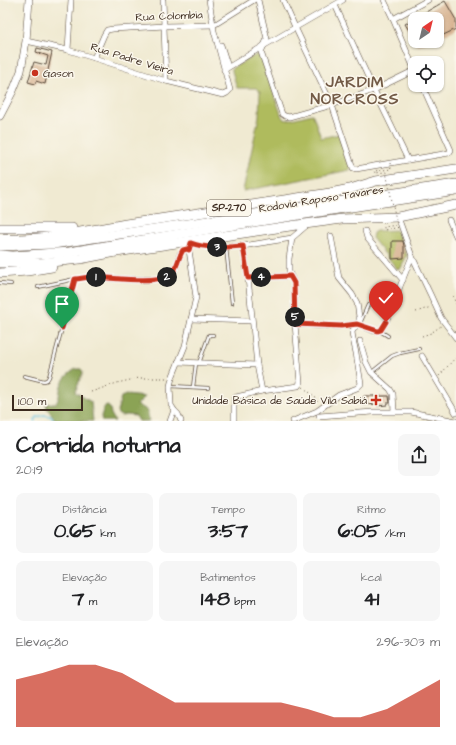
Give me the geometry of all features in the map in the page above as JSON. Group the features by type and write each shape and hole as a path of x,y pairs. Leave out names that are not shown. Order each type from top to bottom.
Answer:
{"highway":[{"name":"SP-270","path":"0,239 40,238 71,234 330,193 376,181 456,169"},
{"name":"Rodovia Raposo Tavares","path":"0,246 53,244 456,184"},
{"name":"Rodovia Raposo Tavares","path":"0,255 14,256 69,252 456,191"},
{"name":"SP-270","path":"0,263 41,263 80,259 116,252 191,244 290,226 342,219 398,217 456,205"},
{"path":"0,228 103,228"},
{"path":"0,274 42,269 72,263 80,259"}],"main road":[{"path":"0,116 13,91 21,71 26,41 29,0"}],"street":[{"path":"68,50 71,0"},
{"path":"163,0 166,81"},
{"path":"209,0 214,31 226,68 343,0"},
{"name":"Rua Colombia","path":"94,58 107,30 113,28 214,25 254,0"},
{"path":"258,0 267,39 262,52 282,114 285,116 289,117 332,105 374,90 408,74"},
{"path":"283,0 332,105 352,168 356,169 451,152 425,92"},
{"path":"384,0 409,56"},
{"path":"393,19 428,0"},
{"path":"335,5 408,160"},
{"name":"Rua Padre Vieira","path":"26,41 68,50 166,81 222,95 230,90 226,68"},
{"path":"398,217 412,256 441,318 456,338"},
{"path":"450,220 456,236"},
{"path":"90,277 157,279 167,276 174,271 182,252 191,244 226,247 243,246 292,238 308,224"},
{"path":"364,231 367,238 403,280"},
{"path":"320,414 339,395 357,388 361,384 356,352 352,339 352,332 358,324 359,317 357,303 352,294 339,278 331,236"},
{"path":"234,421 234,400 236,397 299,385 300,383 295,324 294,283 289,272 292,238"},
{"path":"181,421 171,405 170,386 185,346 196,297 191,244"},
{"path":"162,246 173,247 182,252"},
{"path":"243,246 262,391"},
{"path":"295,324 341,326 358,324 380,331 386,322 412,256"},
{"path":"248,278 290,276"},
{"path":"191,319 252,321"},
{"path":"360,341 366,362 371,372 390,389 393,394 394,411"},
{"path":"422,356 456,413"},
{"path":"178,362 258,365"},
{"path":"170,421 174,410"},
{"path":"293,421 320,414 394,411 411,412 456,421"}],"lane":[{"path":"226,247 232,303"},
{"path":"38,287 90,277"},
{"path":"24,376 44,380 47,380 49,377 75,279"},
{"path":"0,284 11,284"},
{"path":"358,324 368,305"},
{"path":"380,331 388,336"},
{"path":"193,387 197,362 209,335 213,335"},
{"path":"371,372 392,356 419,349"},
{"path":"170,386 208,388"}],"path":[{"path":"390,163 391,169 374,171 374,173 386,172 397,225 384,227 384,230 401,227"},
{"path":"453,296 456,304"},
{"path":"416,312 435,305"},
{"path":"422,336 431,333 444,324"},
{"path":"435,379 456,357"},
{"path":"90,392 117,383 139,378 165,378"},
{"path":"299,385 306,389 315,398 320,414"}],"green space":[{"path":"256,55 261,56 282,117 287,120 312,114 321,138 339,134 351,166 350,170 243,191 259,116 260,92 256,88 237,88 232,68"},
{"path":"396,230 407,255 401,268 398,270 372,238 373,233 376,231"},
{"path":"76,369 81,369 83,372 75,392 91,402 93,421 56,421 46,404 56,403 63,380"},
{"path":"126,395 145,397 137,405 146,410 149,421 139,421 136,416 121,416 118,414 117,412 121,397"},
{"path":"106,405 110,408 111,414 115,421 102,421 102,413"}],"building":[{"path":"445,1 456,20 456,29 444,35 444,12 426,12"},
{"path":"37,48 52,52 45,84 36,81 35,84 28,82 34,62 46,65 48,56 36,52"},
{"path":"392,241 403,241 404,258 392,259"},
{"name":"Unidade Básica de Saúde Vila Sabiá","path":"364,396 389,396 390,403 387,403 387,405 377,406 377,404 363,405 362,398"}],"waterway":[{"path":"35,421 37,417 44,415 50,416 55,421"}],"place":[{"name":"Gason","path":"35,73"},
{"name":"Unidade Básica de Saúde Vila Sabiá","path":"376,400"}],"district":[{"name":"JARDIM NORCROSS","path":"355,90"}],"route":[{"path":"62,328 75,279 90,277 157,279 167,276 174,271 178,264 180,254 183,250 189,250 191,243 219,247 243,246 248,278 290,276 294,283 295,324 341,326 357,324 378,331 381,330 386,322"}]}
